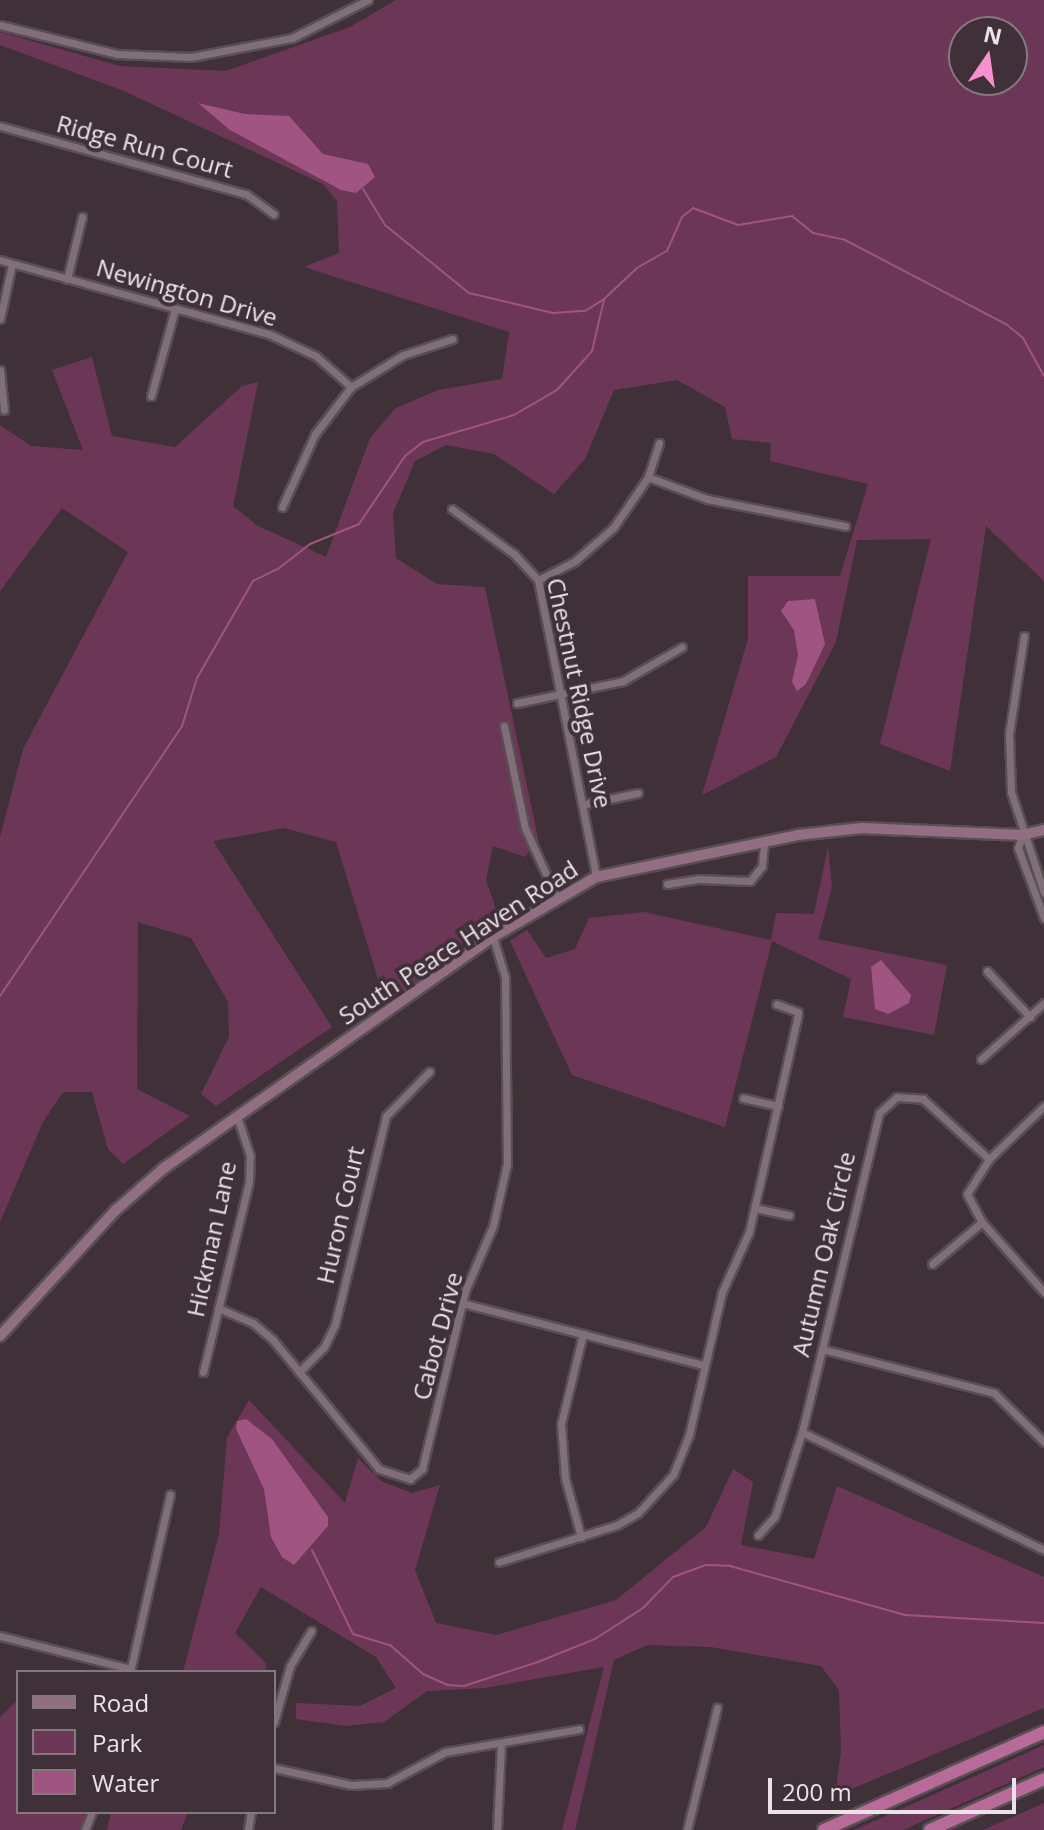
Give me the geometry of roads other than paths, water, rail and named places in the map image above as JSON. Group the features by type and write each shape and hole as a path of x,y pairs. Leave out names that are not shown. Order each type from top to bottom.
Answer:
{"highway":[{"path":"824,1830 1044,1732"},
{"path":"930,1830 1044,1779"}],"main road":[{"name":"South Peace Haven Road","path":"0,1336 116,1210 237,1116 556,896 596,877 764,841 862,828 1022,835 1044,830"}],"street":[{"path":"0,25 117,54 191,57 292,38 364,1"},
{"name":"Ridge Run Court","path":"0,126 246,194 274,214"},
{"path":"67,279 82,217"},
{"name":"Newington Drive","path":"0,260 296,345 351,387"},
{"path":"0,319 12,264"},
{"path":"151,396 175,309"},
{"path":"282,507 315,434 351,387 403,355 452,339"},
{"path":"0,370 4,410"},
{"path":"538,580 599,542 648,477 659,443"},
{"path":"648,477 707,499 845,526"},
{"name":"Chestnut Ridge Drive","path":"452,509 514,554 538,580 585,804 596,877"},
{"path":"1024,636 1009,734 1011,792 1022,835 1044,893"},
{"path":"517,703 623,681 682,647"},
{"path":"504,726 525,828 556,896"},
{"path":"585,804 638,793"},
{"path":"1022,835 1018,848 1044,918"},
{"path":"667,884 750,881 762,866 764,841"},
{"name":"Cabot Drive","path":"218,1308 264,1330 379,1469 410,1479 422,1469 462,1303 493,1226 507,1164 505,977 493,937"},
{"path":"987,971 1030,1017"},
{"path":"981,1059 1044,1003"},
{"path":"499,1562 603,1532 638,1513 673,1475 689,1435 722,1292 755,1208 778,1106 798,1012 776,1004"},
{"name":"Huron Court","path":"299,1372 324,1347 335,1324 386,1116 429,1072"},
{"name":"Autumn Oak Circle","path":"758,1535 775,1516 802,1432 875,1124 889,1100 905,1096 923,1099 989,1159"},
{"path":"743,1098 778,1106"},
{"path":"1044,1106 989,1159 967,1194 982,1222 1044,1292"},
{"name":"Hickman Lane","path":"203,1372 249,1182 250,1156 237,1116"},
{"path":"755,1208 789,1215"},
{"path":"932,1264 982,1222"},
{"path":"462,1303 703,1365"},
{"path":"581,1537 565,1478 561,1424 583,1334"},
{"path":"822,1349 994,1393 1044,1442"},
{"path":"802,1432 1044,1550"},
{"path":"0,1636 130,1670 170,1494"},
{"path":"276,1715 290,1666 311,1631"},
{"path":"687,1830 717,1708"},
{"path":"276,1768 369,1785 387,1783 445,1752 501,1745 560,1729 579,1729"},
{"path":"497,1830 501,1745"}],"water":[{"path":"198,103 245,114 289,116 323,154 368,164 375,177 356,193 341,190 230,130"},
{"path":"815,599 825,644 806,684 797,691 792,682 798,655 794,630 781,611 788,601"},
{"path":"881,960 911,995 909,1003 888,1014 875,1009 871,967"},
{"path":"246,1419 272,1439 328,1517 328,1526 294,1565 282,1557 271,1537 264,1489 236,1429 237,1421"}],"waterway":[{"path":"363,189 385,225 469,293 553,313 585,311 604,299 637,268 667,251 682,217 693,208 738,225 792,216 813,233 845,240 1006,324 1023,338 1044,376"},
{"path":"0,996 182,726 197,678 253,581 278,569 310,544 359,524 405,456 423,442 514,415 557,390 592,351 604,300"},
{"path":"312,1550 353,1634 390,1645 423,1674 448,1685 464,1686 595,1639 643,1608 673,1577 706,1565 730,1566 905,1615 1044,1623"}]}
